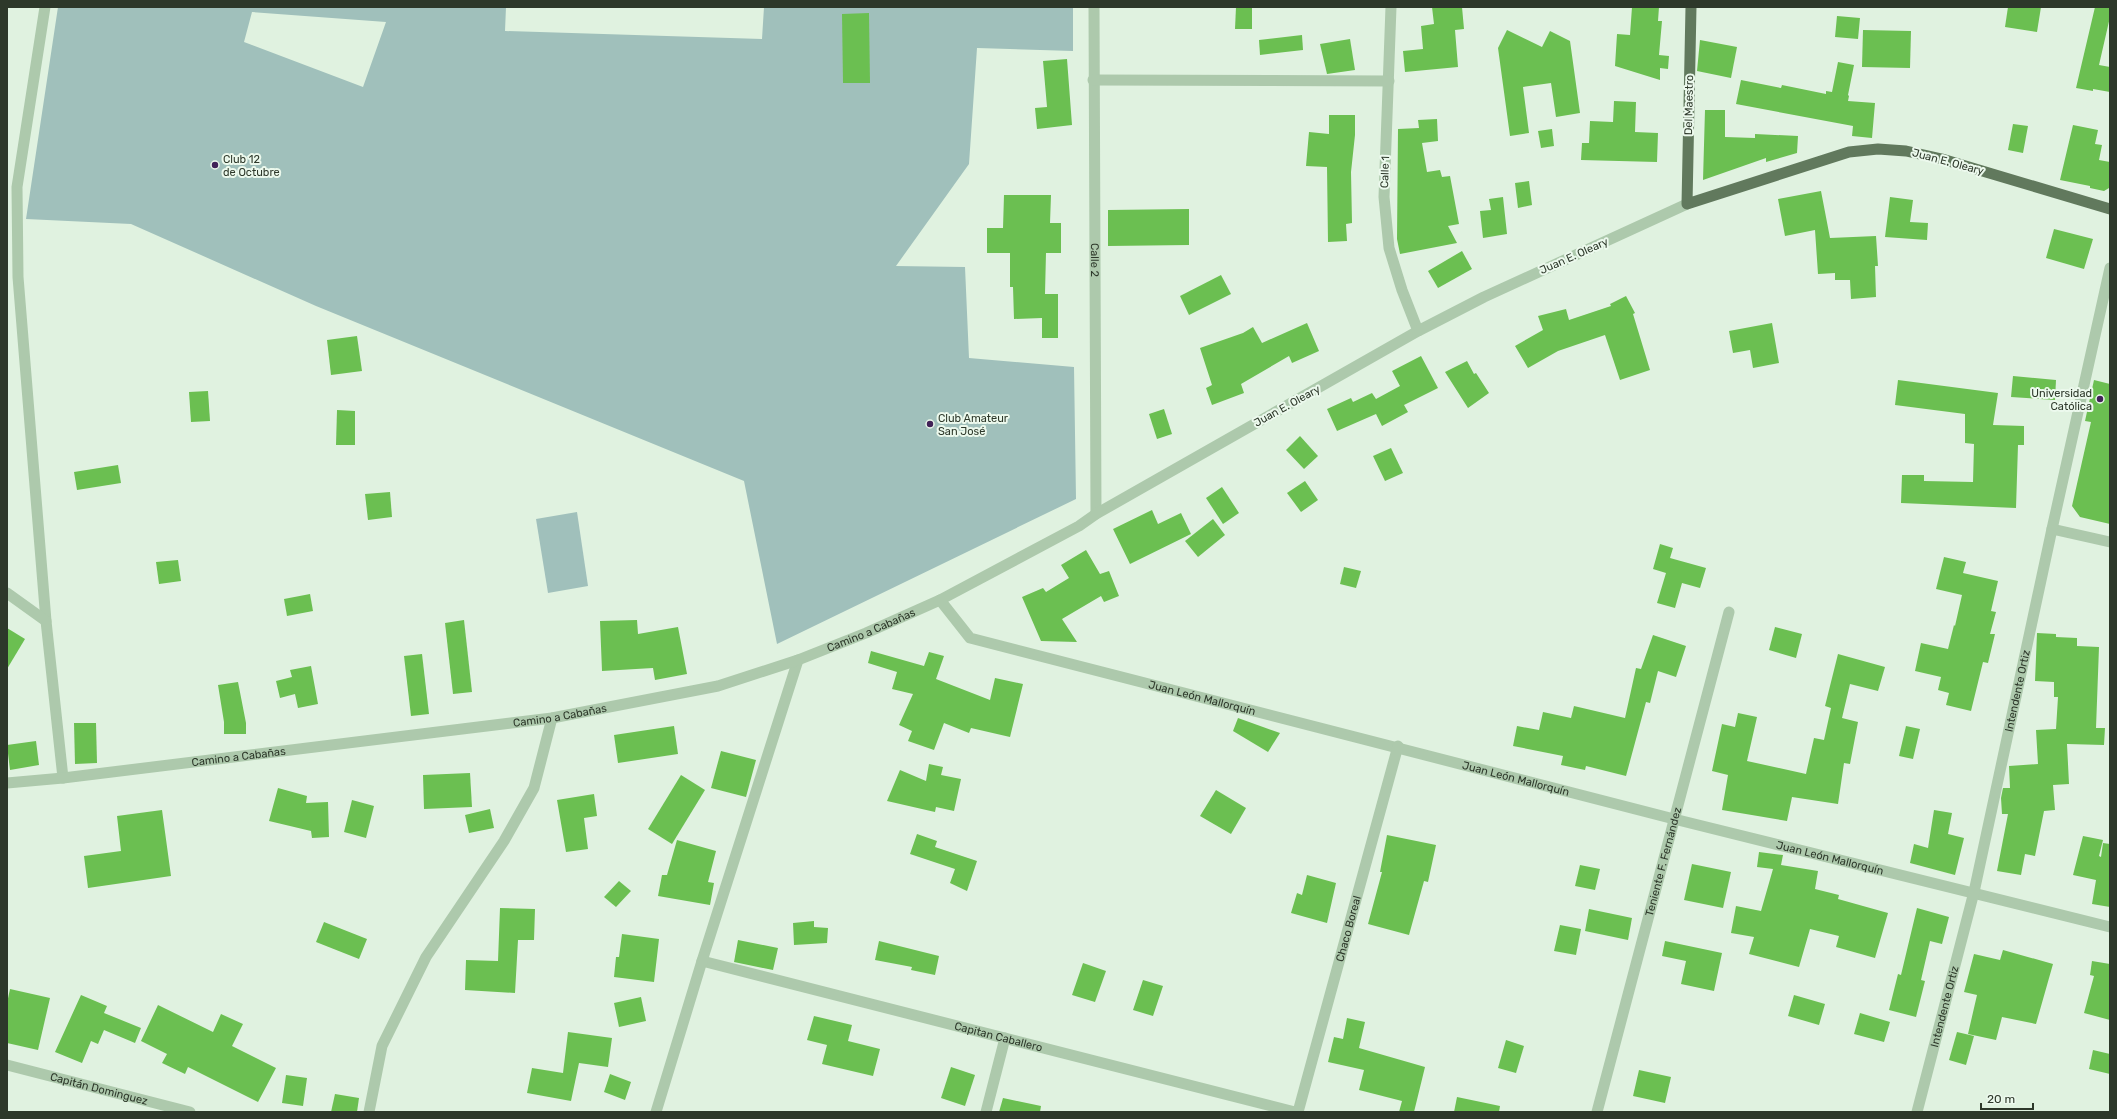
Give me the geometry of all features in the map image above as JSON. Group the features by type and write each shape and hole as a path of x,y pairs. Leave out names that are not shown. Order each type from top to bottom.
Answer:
{"main road":[{"name":"Del Maestro","path":"1687,204 1691,7"},
{"name":"Juan E. Oleary","path":"1687,204 1849,152 1878,149 1906,151 1942,159 2110,209"}],"street":[{"path":"45,7 17,187 18,277 46,621 63,778"},
{"name":"Calle 2","path":"1094,7 1093,80 1096,514"},
{"name":"Calle 1","path":"1391,7 1384,197 1389,248 1402,290 1418,332"},
{"path":"1093,80 1389,80"},
{"name":"Juan E. Oleary","path":"1079,526 1096,514 1418,332 1484,297 1687,204"},
{"name":"Intendente Ortiz","path":"1917,1112 1974,892 2110,268"},
{"path":"7,273 18,277"},
{"name":"Camino a Cabañas","path":"7,783 63,778 552,718 718,686 798,660 866,633 940,600 1079,526"},
{"path":"2052,529 2110,542"},
{"path":"7,593 46,621"},
{"name":"Juan León Mallorquín","path":"940,600 970,638 1398,746 1674,819 1974,892 2110,927"},
{"name":"Teniente F. Fernández","path":"1597,1112 1729,612"},
{"path":"656,1112 702,961 798,660"},
{"path":"369,1112 382,1046 426,957 504,841 534,788 552,718"},
{"name":"Chaco Boreal","path":"1298,1112 1398,746"},
{"name":"Capitan Caballero","path":"702,961 1295,1112"},
{"path":"986,1112 1005,1038"},
{"name":"Capitán Dominguez","path":"7,1065 190,1112"}],"shaded area":[{"path":"58,7 506,7 505,31 762,39 764,7 1073,7 1073,51 977,48 969,164 896,266 965,267 969,358 1074,367 1076,499 777,644 744,481 316,306 131,224 26,219","holes":["252,12 386,22 363,87 244,42"]},
{"path":"577,512 588,586 548,593 536,519"}],"building":[{"path":"1236,7 1252,7 1252,29 1235,29"},
{"path":"1432,7 1462,7 1464,29 1455,30 1458,67 1405,72 1403,51 1423,49 1421,26 1434,24"},
{"path":"1632,7 1659,7 1658,21 1662,21 1659,55 1669,56 1668,69 1660,68 1660,80 1615,66 1617,34 1630,35"},
{"path":"2008,7 2041,7 2037,32 2005,27"},
{"path":"2095,7 2110,7 2110,17 2099,65 2110,67 2110,92 2076,88"},
{"path":"869,13 870,83 843,83 842,14"},
{"path":"1837,16 1860,18 1858,39 1835,37"},
{"path":"1507,30 1542,47 1550,31 1570,41 1580,113 1556,117 1551,83 1523,87 1529,133 1510,136 1498,48"},
{"path":"1863,30 1911,31 1910,68 1862,67"},
{"path":"1302,35 1303,50 1260,55 1259,40"},
{"path":"1350,39 1355,70 1327,74 1320,44"},
{"path":"1700,40 1737,47 1731,78 1697,71"},
{"path":"1067,59 1072,125 1037,129 1035,108 1047,107 1043,61"},
{"path":"1838,62 1854,65 1848,101 1875,103 1872,138 1852,136 1853,126 1736,104 1741,80 1781,88 1782,85 1826,94 1826,91 1832,92"},
{"path":"1614,101 1636,102 1635,132 1658,133 1657,162 1581,160 1582,143 1589,143 1590,121 1613,122"},
{"path":"1705,110 1725,110 1725,137 1755,138 1755,134 1798,136 1797,153 1766,162 1766,158 1703,180"},
{"path":"1329,115 1355,115 1355,135 1351,172 1352,223 1346,224 1347,241 1328,242 1327,167 1306,166 1309,132 1329,134"},
{"path":"1437,119 1438,141 1422,143 1427,172 1440,170 1442,177 1450,176 1459,224 1448,226 1457,243 1400,254 1397,239 1398,129 1419,128 1418,120"},
{"path":"2013,124 2028,126 2023,153 2008,150"},
{"path":"2073,125 2098,130 2095,144 2102,145 2099,160 2110,162 2109,188 2104,191 2090,188 2090,186 2060,180"},
{"path":"1552,129 1554,146 1541,148 1538,131"},
{"path":"1529,181 1532,205 1518,208 1515,183"},
{"path":"1821,191 1830,238 1876,236 1878,266 1875,266 1876,297 1851,299 1850,280 1835,280 1835,273 1818,274 1815,230 1785,236 1778,199"},
{"path":"1004,195 1051,195 1050,223 1061,223 1061,253 1046,253 1045,294 1058,294 1058,338 1042,338 1042,318 1014,319 1013,287 1010,287 1010,253 987,253 987,228 1003,228"},
{"path":"1503,197 1507,234 1483,238 1480,211 1491,210 1489,199"},
{"path":"1890,197 1913,200 1910,222 1928,223 1927,240 1885,237"},
{"path":"1189,209 1189,245 1108,246 1108,210"},
{"path":"2054,229 2093,239 2084,269 2046,258"},
{"path":"1462,251 1472,269 1438,288 1428,271"},
{"path":"1221,275 1231,294 1189,315 1180,296"},
{"path":"1626,296 1635,313 1633,314 1650,370 1620,380 1605,335 1558,351 1528,368 1515,346 1543,330 1538,316 1566,309 1569,320 1611,306 1610,304"},
{"path":"1307,323 1319,351 1292,363 1289,356 1241,384 1244,393 1212,405 1206,388 1212,385 1200,348 1243,333 1253,327 1262,343"},
{"path":"1772,323 1779,363 1753,368 1750,350 1733,353 1729,331"},
{"path":"357,336 362,371 331,375 327,340"},
{"path":"1421,356 1438,388 1404,405 1408,412 1382,426 1376,414 1337,431 1327,409 1351,398 1353,402 1372,393 1376,399 1400,386 1392,371"},
{"path":"1467,361 1474,374 1476,373 1489,393 1468,408 1445,372"},
{"path":"2013,376 2056,380 2055,400 2011,397"},
{"path":"1898,380 1998,393 1993,425 2024,426 2024,445 2018,445 2016,508 1901,503 1902,475 1924,475 1924,481 1973,482 1974,444 1965,443 1965,414 1895,405"},
{"path":"2094,380 2110,384 2110,524 2080,517 2072,506 2091,422 2085,421"},
{"path":"208,391 210,421 191,422 189,392"},
{"path":"1164,409 1172,434 1157,439 1149,414"},
{"path":"337,410 355,411 355,445 336,445"},
{"path":"1300,436 1318,456 1304,469 1286,450"},
{"path":"1391,448 1403,473 1385,481 1373,456"},
{"path":"118,465 121,483 77,490 74,472"},
{"path":"1305,481 1318,500 1301,512 1287,493"},
{"path":"1222,487 1239,513 1223,524 1206,498"},
{"path":"390,492 392,517 368,520 365,494"},
{"path":"1152,510 1158,524 1181,513 1191,534 1130,564 1113,529"},
{"path":"1213,519 1225,535 1198,557 1185,541"},
{"path":"1660,544 1673,548 1670,558 1706,568 1700,588 1682,583 1675,608 1657,603 1666,573 1653,569"},
{"path":"1086,550 1100,574 1109,571 1119,596 1104,602 1101,596 1062,619 1077,642 1041,641 1022,597 1043,588 1046,592 1069,578 1061,565"},
{"path":"1944,557 1966,562 1963,573 1998,581 1991,611 1996,612 1990,634 1995,634 1988,663 1983,662 1971,711 1946,705 1949,693 1938,690 1941,677 1915,671 1921,643 1948,649 1954,625 1955,626 1962,595 1936,589"},
{"path":"178,560 181,581 159,584 156,562"},
{"path":"1344,567 1361,571 1356,588 1340,584"},
{"path":"310,594 313,611 287,616 284,599"},
{"path":"464,620 472,692 453,694 445,623"},
{"path":"637,620 638,634 678,627 687,674 655,680 653,668 602,671 600,621"},
{"path":"1775,627 1802,634 1796,658 1769,650"},
{"path":"7,628 25,639 7,669"},
{"path":"2037,633 2056,634 2056,637 2077,638 2077,646 2099,647 2096,728 2105,728 2104,745 2067,744 2069,784 2053,785 2055,810 2044,811 2035,856 2025,854 2021,875 1997,871 2008,814 2002,814 2001,798 2003,788 2010,788 2009,766 2038,764 2036,730 2056,729 2058,697 2054,697 2054,682 2035,681"},
{"path":"1653,635 1686,646 1676,677 1658,671 1650,703 1646,702 1626,776 1586,766 1585,770 1561,765 1563,756 1513,746 1517,726 1539,730 1543,712 1571,718 1574,706 1625,718 1636,668 1641,669"},
{"path":"871,651 924,666 929,652 944,656 936,679 990,700 995,678 1023,684 1010,737 971,728 969,733 944,723 934,750 908,741 912,731 899,725 913,694 892,689 897,672 868,663"},
{"path":"422,654 429,714 411,716 404,656"},
{"path":"1838,654 1885,667 1878,691 1850,684 1842,718 1858,722 1850,764 1844,763 1838,804 1792,797 1787,821 1722,810 1728,775 1712,771 1722,724 1735,727 1738,713 1757,717 1747,761 1806,774 1814,738 1824,740 1831,708 1825,706"},
{"path":"311,666 318,704 298,708 295,694 280,698 276,681 292,677 290,670"},
{"path":"238,682 246,723 246,734 224,734 224,722 218,685"},
{"path":"1238,718 1280,733 1268,752 1233,731"},
{"path":"74,723 96,723 97,763 75,764"},
{"path":"674,726 678,754 618,763 614,735"},
{"path":"1906,726 1920,729 1913,759 1899,756"},
{"path":"36,741 39,765 10,770 7,745"},
{"path":"721,751 756,760 746,797 711,788"},
{"path":"929,764 943,767 941,775 961,779 954,811 936,807 935,812 887,801 900,770 926,781"},
{"path":"470,773 472,807 424,809 423,775"},
{"path":"681,775 705,790 672,844 648,829"},
{"path":"278,788 307,796 306,803 328,802 329,837 312,838 311,831 269,821"},
{"path":"1216,790 1246,808 1231,834 1200,816"},
{"path":"594,794 597,816 584,818 588,849 566,852 557,800"},
{"path":"352,800 374,806 366,838 344,832"},
{"path":"490,809 494,828 469,833 465,815"},
{"path":"162,810 171,876 88,888 84,856 121,851 117,816"},
{"path":"1934,810 1952,813 1948,834 1964,838 1955,875 1910,863 1914,844 1928,848"},
{"path":"917,834 937,841 935,847 977,861 967,891 950,883 955,869 910,854"},
{"path":"1387,835 1436,845 1428,882 1424,881 1409,935 1368,924 1382,872 1380,872"},
{"path":"2083,836 2103,840 2099,856 2101,857 2103,843 2110,844 2110,907 2092,904 2096,880 2073,875"},
{"path":"677,840 716,851 708,882 714,883 710,905 658,896 662,875 667,875"},
{"path":"1759,852 1783,855 1781,865 1818,871 1815,889 1839,895 1838,899 1888,913 1875,958 1836,947 1839,936 1810,929 1799,967 1749,954 1754,937 1731,933 1736,906 1761,911 1773,869 1757,867"},
{"path":"1692,864 1731,872 1723,908 1684,900"},
{"path":"1580,865 1600,869 1595,890 1575,886"},
{"path":"1307,875 1336,883 1327,923 1291,913 1297,893 1302,895"},
{"path":"619,881 631,891 616,907 604,897"},
{"path":"500,908 535,909 534,940 518,940 515,993 465,990 466,960 498,961"},
{"path":"1917,908 1949,917 1942,944 1930,941 1921,980 1925,981 1916,1017 1889,1010 1898,974 1901,975"},
{"path":"1589,909 1632,918 1628,940 1585,931"},
{"path":"814,921 814,927 828,928 827,943 794,945 793,923"},
{"path":"324,922 367,939 359,959 316,942"},
{"path":"1560,925 1581,929 1576,955 1554,951"},
{"path":"622,934 659,939 654,982 614,977 616,957 619,957"},
{"path":"738,940 778,948 773,970 734,962"},
{"path":"879,941 939,956 935,975 911,970 912,967 875,960"},
{"path":"1665,941 1722,953 1714,991 1681,984 1686,961 1662,956"},
{"path":"2003,950 2053,964 2036,1024 2002,1017 1996,1040 1968,1034 1977,995 1964,992 1974,954 2000,960"},
{"path":"2092,961 2110,964 2110,1020 2084,1013 2094,976 2090,975"},
{"path":"1083,963 1106,971 1095,1002 1072,995"},
{"path":"1143,980 1163,986 1153,1016 1133,1010"},
{"path":"10,989 50,998 38,1050 7,1043 7,1003"},
{"path":"81,995 107,1006 104,1013 141,1028 135,1043 104,1030 98,1044 91,1041 82,1063 55,1052"},
{"path":"1794,995 1825,1004 1819,1025 1788,1016"},
{"path":"641,997 646,1021 619,1027 614,1003"},
{"path":"158,1005 213,1032 221,1014 243,1024 232,1046 276,1068 258,1102 188,1067 185,1074 162,1063 167,1054 141,1041"},
{"path":"1860,1013 1890,1022 1884,1042 1854,1034"},
{"path":"814,1016 852,1025 848,1041 880,1049 873,1076 822,1064 827,1045 807,1040"},
{"path":"1347,1018 1365,1022 1359,1048 1425,1067 1414,1112 1399,1112 1402,1101 1359,1090 1364,1070 1328,1062 1334,1037 1343,1039"},
{"path":"568,1032 612,1038 608,1067 579,1063 571,1101 527,1093 532,1068 563,1073"},
{"path":"1957,1032 1974,1036 1966,1065 1949,1060"},
{"path":"1506,1040 1524,1046 1516,1073 1498,1068"},
{"path":"2093,1050 2110,1054 2110,1074 2089,1069"},
{"path":"951,1067 975,1075 965,1106 941,1098"},
{"path":"1639,1070 1671,1077 1665,1103 1633,1096"},
{"path":"610,1074 631,1082 625,1100 604,1092"},
{"path":"286,1075 307,1078 303,1106 282,1103"},
{"path":"335,1094 359,1098 357,1112 331,1112"},
{"path":"1457,1097 1500,1106 1499,1112 1454,1112"},
{"path":"1003,1098 1041,1106 1040,1112 999,1112"}],"place":[{"name":"Club 12 de Octubre","path":"215,165"},
{"name":"Universidad Católica","path":"2100,399"},
{"name":"Club Amateur San José","path":"930,424"}]}
